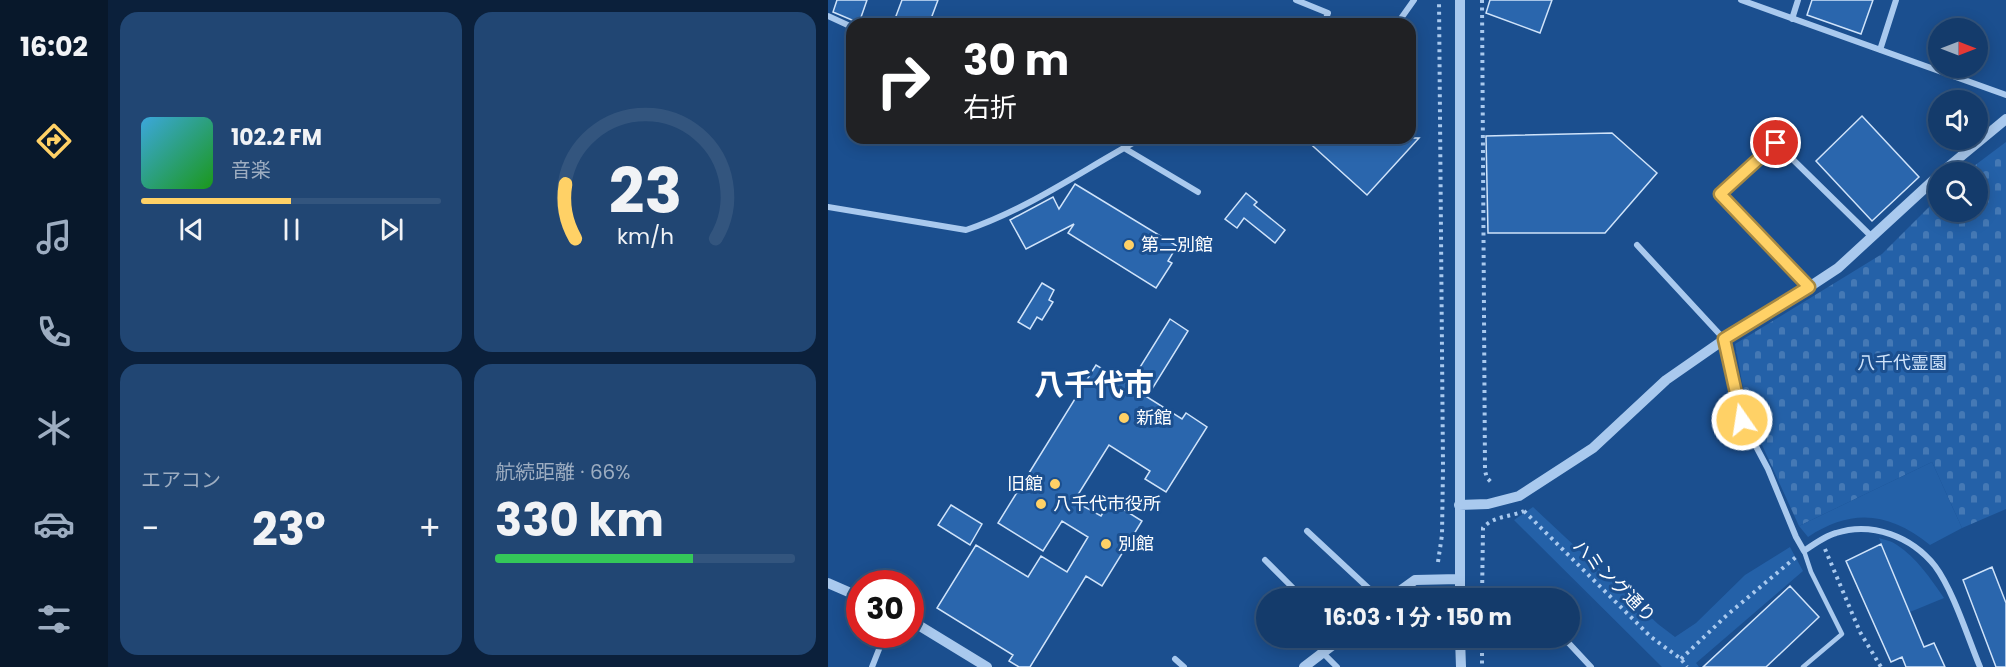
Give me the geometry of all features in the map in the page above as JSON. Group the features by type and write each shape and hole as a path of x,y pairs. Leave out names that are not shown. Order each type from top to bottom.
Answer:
{"street":[{"path":"1296,0 1328,13 1326,18"},
{"path":"1401,18 1414,0"},
{"path":"1459,588 1460,0"},
{"path":"1741,0 2006,96"},
{"path":"1792,18 1798,0"},
{"path":"1880,50 1896,0"},
{"path":"828,16 846,24"},
{"path":"1954,162 2006,119"},
{"path":"1809,287 1720,194 1776,143 1872,238"},
{"path":"828,207 966,230 1019,208 1131,144"},
{"path":"1124,148 1198,192"},
{"path":"1459,505 1488,504 1519,496 1593,448 1666,380 1724,339 1838,268 1928,185"},
{"path":"1637,245 1724,339 1742,420 1768,469 1804,551 1836,532 1861,528 1887,532 1914,546 1935,566 1947,585 1980,667"},
{"path":"1307,531 1368,588"},
{"path":"1265,560 1293,588"},
{"path":"1404,588 1415,580 1459,579"},
{"path":"828,583 846,591"},
{"path":"924,629 987,667"},
{"path":"872,667 879,648"},
{"path":"1304,667 1328,648"},
{"path":"1461,648 1461,667"},
{"path":"1573,648 1591,667"},
{"path":"1323,652 1337,667"},
{"path":"1174,659 1184,667"}],"lane":[{"path":"1803,667 1842,634 1810,572 1804,551"}],"path":[{"path":"1438,562 1442,535 1443,467 1439,0"},
{"path":"1482,0 1485,471 1487,478 1493,484"},
{"path":"1482,588 1483,528 1492,519 1506,517 1530,507"},
{"name":"ハミング通り","path":"1524,511 1651,637 1681,659 1687,667"},
{"path":"1821,540 1860,632 1881,667"},
{"path":"1681,659 1727,615 1804,551"},
{"path":"1482,648 1482,667"}],"green space":[{"name":"八千代霊園","path":"2006,142 2006,509 1962,528 1932,462 1799,526 1748,414 1735,344 1882,254 1928,208 1928,222 1988,222 1988,162 1979,162"},
{"path":"1932,462 1962,528 1930,545 1915,534 1885,520 1855,518 1840,521 1808,537 1799,526"},
{"path":"1533,507 1658,624 1675,637 1696,623 1745,575 1790,547 1803,571 1696,663 1699,667 1662,667 1514,520"},
{"path":"1879,538 1895,544 1911,556 1944,598 1910,612"}],"building":[{"path":"837,0 867,0 861,18 847,18 833,12"},
{"path":"902,0 938,0 931,18 895,18"},
{"path":"1490,0 1552,0 1540,33 1486,13"},
{"path":"1812,0 1873,0 1861,34 1807,15"},
{"path":"1862,116 1919,177 1872,221 1816,161"},
{"path":"1612,133 1657,173 1605,233 1488,233 1486,136"},
{"path":"1311,144 1414,144 1367,195"},
{"path":"1075,184 1177,246 1168,261 1172,263 1156,288 1068,233 1074,224 1026,249 1010,220 1053,197 1059,209"},
{"path":"1246,193 1257,202 1254,205 1285,230 1275,243 1244,218 1237,228 1225,219"},
{"path":"1042,283 1054,290 1049,300 1053,302 1042,320 1037,317 1030,329 1018,322"},
{"path":"1170,319 1188,331 1147,397 1182,419 1186,413 1207,427 1166,492 1145,479 1150,471 1109,445 1074,501 1101,516 1110,501 1142,521 1102,586 1086,576 1030,667 1019,667 1009,661 1013,655 937,608 976,545 1028,577 1041,556 1067,572 1088,537 1062,521 1043,551 998,523 1096,365 1129,385"},
{"path":"951,505 982,524 970,545 938,525"},
{"path":"1881,544 1924,647 1934,643 1945,667 1906,667 1902,657 1891,662 1846,561"},
{"path":"1992,567 2006,603 2006,667 1996,667 1963,580"},
{"path":"1790,586 1819,617 1766,667 1703,667"}],"place":[{"name":"第二別館","path":"1129,245"},
{"name":"新館","path":"1124,418"},
{"name":"旧館","path":"1055,484"},
{"name":"八千代市役所","path":"1041,504"},
{"name":"別館","path":"1106,544"}],"district":[{"name":"八千代市","path":"1094,385"}],"route":[{"path":"1742,420 1724,339 1809,287 1720,194 1776,143"}]}
